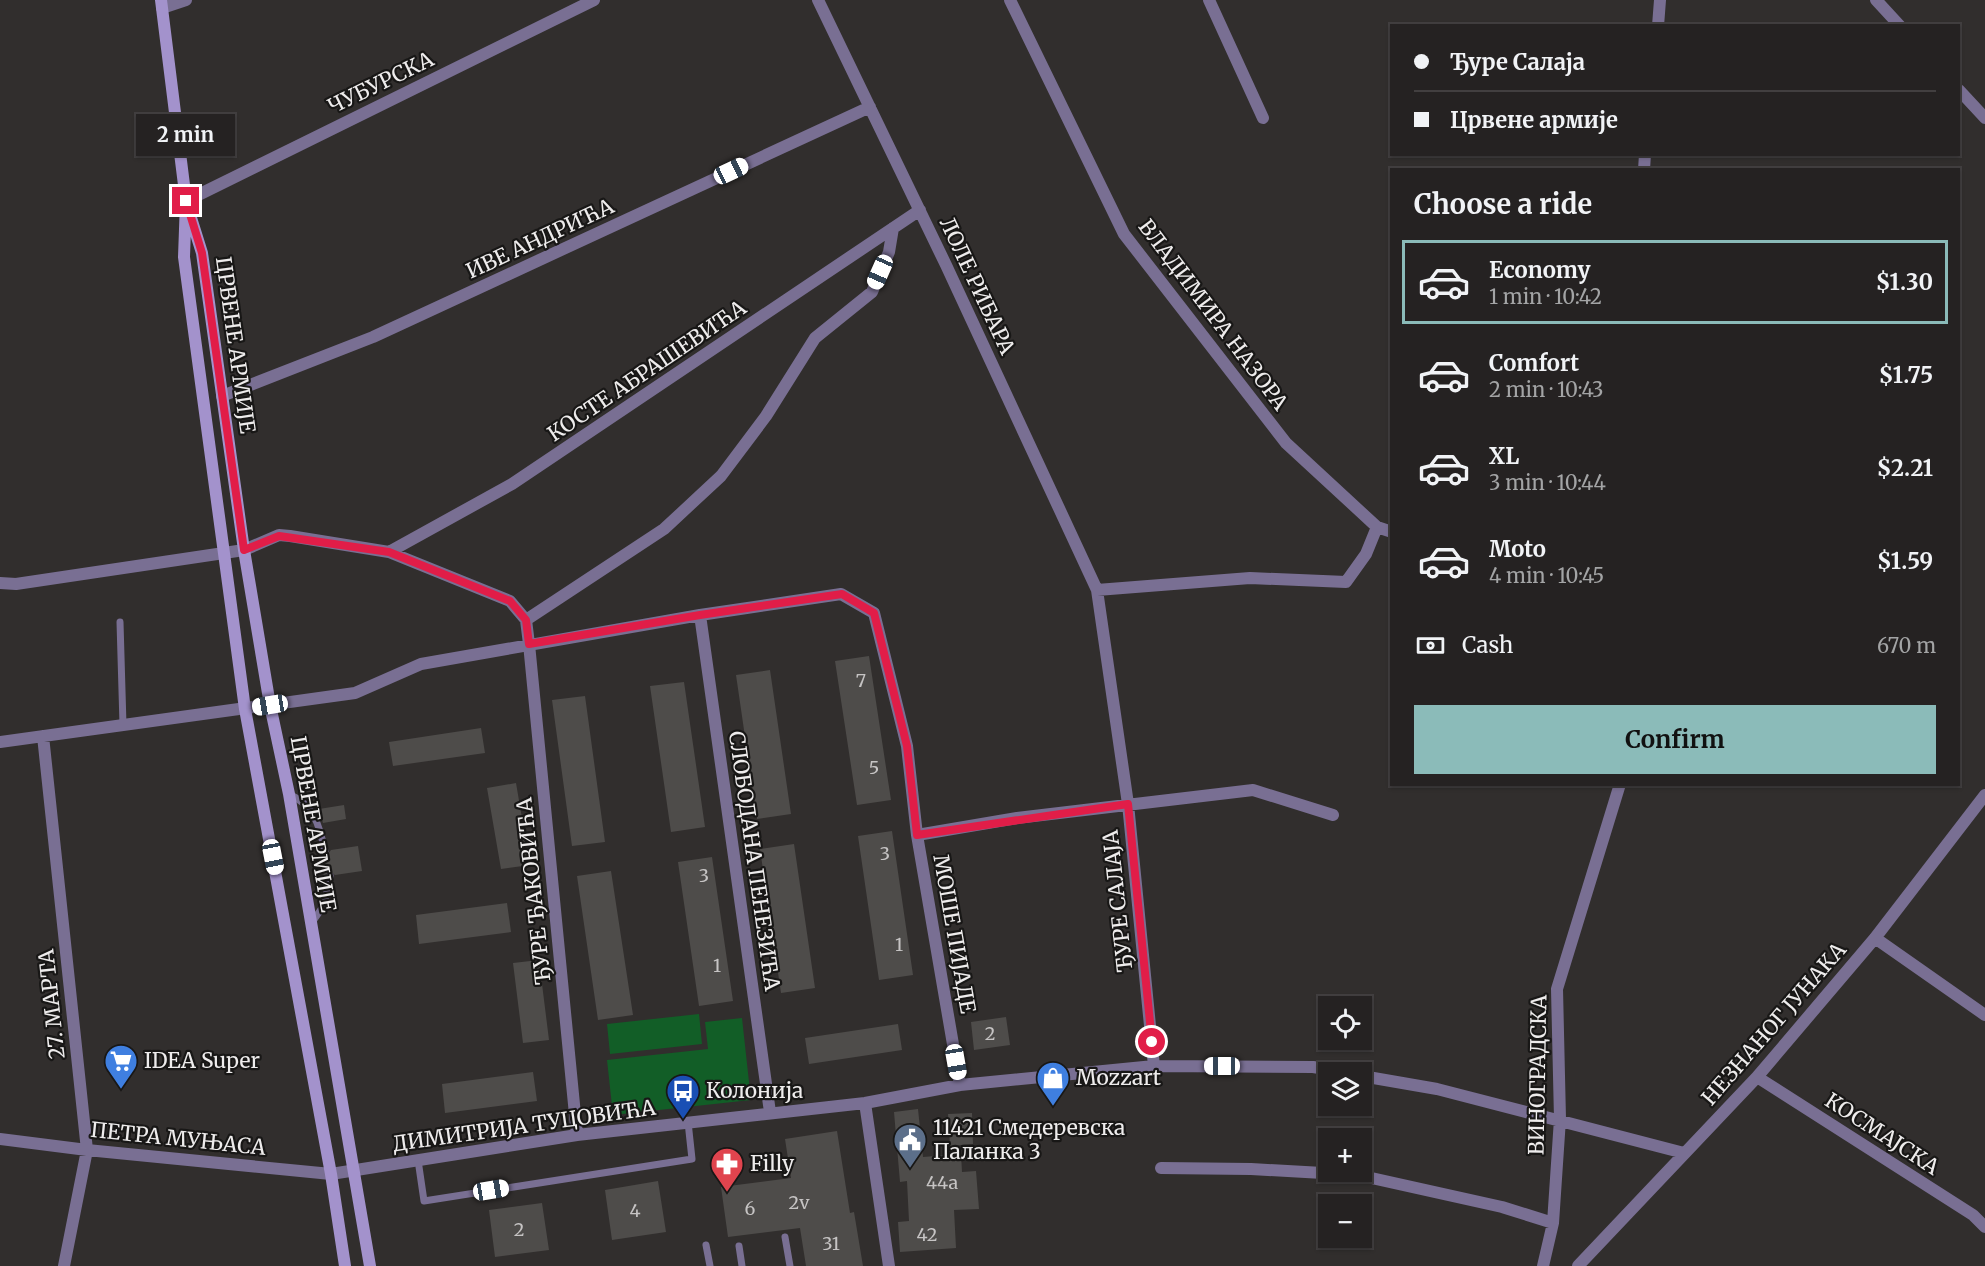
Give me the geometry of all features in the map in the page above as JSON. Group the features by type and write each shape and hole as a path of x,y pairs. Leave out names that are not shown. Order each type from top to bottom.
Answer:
{"main road":[{"name":"ЦРВЕНЕ АРМИЈЕ","path":"162,4 186,201 184,257 234,551 289,794 370,1266"},
{"name":"ЦРВЕНЕ АРМИЈЕ","path":"186,201 202,253 222,396 245,709 331,1174 345,1266"}],"street":[{"path":"162,4 186,0"},
{"name":"ЧУБУРСКА","path":"186,201 594,0"},
{"name":"ЛОЛЕ РИБАРА","path":"818,0 920,210 1097,590"},
{"name":"ВЛАДИМИРА НАЗОРА","path":"1010,0 1124,234 1286,443 1377,527"},
{"path":"1209,0 1263,118"},
{"path":"1658,24 1660,0"},
{"path":"1876,0 1898,24"},
{"path":"1960,91 1985,118"},
{"name":"ИВЕ АНДРИЋА","path":"222,396 384,332 870,107"},
{"name":"КОСТЕ АБРАШЕВИЋА","path":"389,552 512,484 920,210"},
{"path":"526,620 664,529 721,476 766,416 815,338 872,292 889,252 893,228"},
{"path":"1097,590 1250,578 1346,582 1366,554 1377,527 1390,531"},
{"path":"0,583 16,584 234,551 279,536 389,552 510,601 526,620 529,644"},
{"name":"ЂУРЕ САЛАЈА","path":"1097,590 1128,804 1154,1066"},
{"name":"МОШЕ ПИЈАДЕ","path":"700,615 842,594 874,613 907,746 917,835 960,1085"},
{"path":"0,742 355,693 421,664 700,615"},
{"name":"СЛОБОДАНА ПЕНЕЗИЋА","path":"700,615 770,1112"},
{"name":"ЂУРЕ ЂАКОВИЋА","path":"529,644 578,1135"},
{"name":"27. МАРТА","path":"43,736 87,1150 64,1266"},
{"name":"ВИНОГРАДСКА","path":"1543,1266 1553,1223 1560,1119 1557,989 1619,786"},
{"path":"917,835 1128,804 1253,790 1334,815"},
{"name":"НЕЗНАНОГ ЈУНАКА","path":"1578,1266 1756,1077 1875,938 1985,795"},
{"path":"1875,938 1985,1015"},
{"name":"ДИМИТРИЈА ТУЦОВИЋА","path":"353,1171 578,1135 865,1103 960,1085 1154,1066 1318,1068"},
{"name":"КОСМАЈСКА","path":"1756,1077 1973,1215 1985,1227"},
{"path":"1372,1078 1437,1089 1560,1119 1684,1153"},
{"path":"865,1103 889,1266"},
{"name":"ПЕТРА МУЊАСА","path":"0,1138 87,1150 331,1174 353,1171"},
{"path":"1161,1168 1251,1169 1358,1175 1502,1207 1553,1223"}],"lane":[{"path":"120,622 123,725"},
{"path":"289,794 308,805 316,817 325,851"},
{"path":"311,924 324,905 330,876"},
{"path":"418,1160 424,1201 692,1159 688,1122"},
{"path":"785,1237 790,1266"},
{"path":"706,1245 710,1266"},
{"path":"739,1246 742,1266"}],"green space":[{"path":"699,1014 702,1044 610,1054 607,1024"},
{"path":"742,1018 751,1100 613,1115 607,1060 708,1049 705,1022"}],"building":[{"path":"869,656 891,800 857,805 835,661"},
{"path":"770,670 791,814 757,819 736,675"},
{"path":"684,682 705,827 671,832 650,686"},
{"path":"585,696 605,842 572,846 552,700"},
{"path":"481,728 485,753 393,766 389,742"},
{"path":"516,783 530,865 501,869 487,788"},
{"path":"344,805 346,819 323,823 319,809"},
{"path":"892,831 913,975 879,980 858,836"},
{"path":"794,844 815,988 781,993 760,849"},
{"path":"358,846 362,871 335,875 329,871 324,877 320,853 326,857 331,850"},
{"path":"712,857 733,1001 699,1006 678,862"},
{"path":"611,871 633,1015 598,1020 577,876"},
{"path":"507,903 511,932 419,944 416,915"},
{"path":"539,960 549,1040 523,1043 513,963"},
{"path":"1006,1017 1010,1045 974,1050 971,1022"},
{"path":"898,1024 902,1050 809,1064 805,1038"},
{"path":"533,1072 537,1101 445,1113 442,1084"},
{"path":"918,1109 923,1157 961,1154 962,1172 976,1171 979,1209 954,1210 956,1248 900,1252 898,1222 909,1221 907,1181 900,1182 894,1112"},
{"path":"972,1113 973,1144 950,1146 948,1114"},
{"path":"837,1131 850,1213 854,1212 863,1266 806,1266 800,1228 728,1237 721,1187 791,1178 785,1139"},
{"path":"658,1181 666,1232 612,1240 605,1190"},
{"path":"542,1203 549,1250 495,1257 489,1210"}],"place":[{"name":"IDEA Super","path":"121,1090"},
{"name":"Mozzart","path":"1053,1107"},
{"name":"Колонија","path":"683,1120"},
{"name":"11421 Смедеревска Паланка 3","path":"910,1169"},
{"name":"Filly","path":"727,1193"}],"route":[{"path":"186,201 199,236 202,253 244,550 279,536 290,536 389,552 510,601 526,620 529,644 842,594 874,613 907,746 917,835 1017,818 1128,804 1152,1042"}]}
